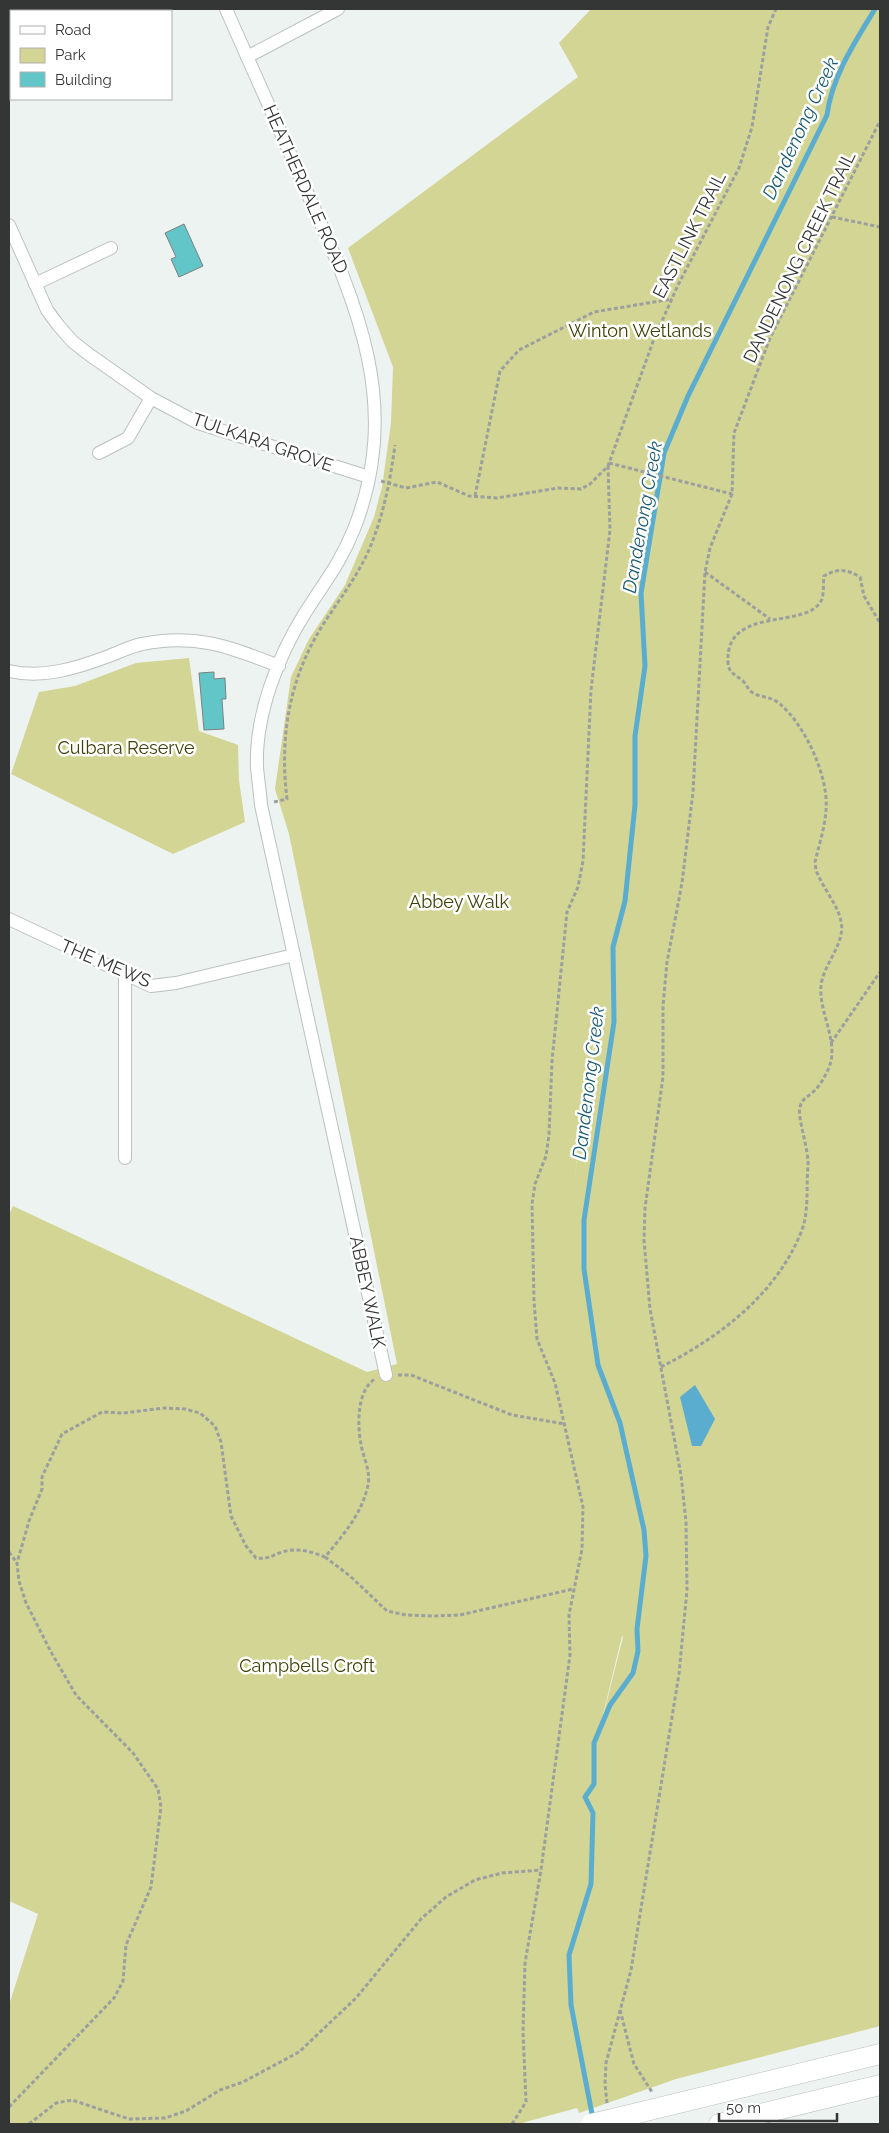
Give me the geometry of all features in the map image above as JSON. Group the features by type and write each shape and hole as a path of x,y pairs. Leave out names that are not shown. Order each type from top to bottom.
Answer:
{"main road":[{"path":"591,2124 615,2115 662,2108 880,2054"},
{"path":"719,2124 880,2085"}],"street":[{"name":"HEATHERDALE ROAD","path":"226,9 346,280 365,337 371,374"},
{"path":"247,56 338,9"},
{"name":"TULKARA GROVE","path":"9,225 47,310 72,341 151,398 198,423 369,477"},
{"path":"35,284 111,248"},
{"name":"ABBEY WALK","path":"371,374 374,434 369,477 361,508 342,558 305,613 279,666 260,731 257,765 261,805 386,1375"},
{"path":"99,453 128,438 151,398"},
{"path":"9,671 18,673 63,672 140,644 184,639 229,646 279,666"},
{"name":"THE MEWS","path":"9,919 151,986 176,983 294,955"},
{"path":"125,974 125,1158"}],"path":[{"name":"EASTLINK TRAIL","path":"609,465 654,339 738,168 752,128 768,28 776,9"},
{"name":"DANDENONG CREEK TRAIL","path":"732,494 734,433 770,338 880,121"},
{"path":"832,217 880,228"},
{"path":"475,496 500,371 520,350 594,312 672,299"},
{"path":"261,805 287,799 283,763 290,702 301,669 314,640 343,597 368,552 390,485 396,445"},
{"path":"512,2124 526,2102 523,2032 525,1963 541,1870 570,1655 569,1615 582,1549 583,1507 555,1383 538,1339 534,1301 532,1204 535,1184 546,1156 549,1135 552,1061 567,912 578,886 583,861 591,690 610,530 609,465"},
{"path":"369,477 390,485 414,487 437,482 475,496 497,498 551,489 581,489 590,484 609,465 616,465 711,487 732,494 710,548 705,572 693,792 682,883 667,962 662,1006 663,1077 645,1208 644,1240 650,1309 681,1475 686,1522 687,1590 678,1674 631,1970 606,2063 605,2084 615,2115"},
{"path":"661,1367 750,1308 780,1270 793,1247 802,1230 806,1213 808,1163 804,1130 799,1115 800,1106 825,1076 831,1060 830,1044 823,1012 821,985 842,932 841,920 816,870 815,862 826,810 822,778 809,745 793,718 771,697 760,696 747,689 745,682 731,673 727,663 735,635 750,625 810,612 822,599 824,576 835,570 846,569 860,577 867,602 880,623"},
{"path":"705,572 770,620"},
{"path":"830,1044 880,972"},
{"path":"325,1557 359,1514 369,1483 366,1458 361,1444 359,1421 362,1395 372,1380 386,1375 411,1375 512,1415 565,1424"},
{"path":"9,2107 114,1998 123,1981 126,1945 151,1887 161,1807 158,1789 143,1765 76,1694 26,1603 19,1581 17,1563 29,1521 42,1489 42,1477 62,1434 102,1412 123,1413 165,1408 185,1409 200,1413 215,1426 225,1457 231,1516 246,1546 256,1558 269,1559 281,1552 300,1549 325,1557 350,1576 387,1611 435,1616 460,1615 573,1589"},
{"path":"9,1552 17,1563"},
{"path":"9,1559 17,1563"},
{"path":"29,2124 56,2103 72,2100 129,2119 166,2118 186,2111 220,2090 258,2074 299,2052 356,1998 421,1919 446,1897 475,1880 502,1873 541,1870"},
{"path":"620,2009 634,2064 662,2108"}],"green space":[{"path":"591,9 880,9 880,2026 676,2079 579,2113 577,2108 518,2124 9,2124 9,2005 38,1914 9,1901 9,1215 13,1206 367,1372 397,1364 289,834 275,789 291,677 309,639 345,585 374,517 382,487 391,423 393,367 348,248 578,77 559,43","holes":["598,1013 599,1013 573,1188","622,1636 623,1637 593,1756"]},
{"name":"Culbara Reserve","path":"189,658 199,731 238,745 239,780 245,822 173,854 11,774 39,692 75,686 136,663"}],"water":[{"path":"695,1385 715,1419 701,1446 692,1446 680,1397"}],"building":[{"path":"184,224 203,266 179,277 171,259 176,257 165,233"},
{"path":"214,672 214,679 225,678 226,699 222,699 224,729 204,730 199,673"}],"waterway":[{"name":"Dandenong Creek","path":"593,2119 571,2005 569,1955 591,1884 593,1813 585,1797 594,1784 594,1743 610,1705 633,1673 638,1651 637,1629 646,1556 644,1530 620,1423 598,1365 584,1269 584,1220 614,1022 613,947 625,901 635,805 635,736 645,666 641,593 664,453 688,396 827,115 834,87 845,60 875,9"}],"park label":[{"name":"Winton Wetlands","path":"640,330"},
{"name":"Abbey Walk","path":"459,901"},
{"name":"Campbells Croft","path":"307,1665"}]}
